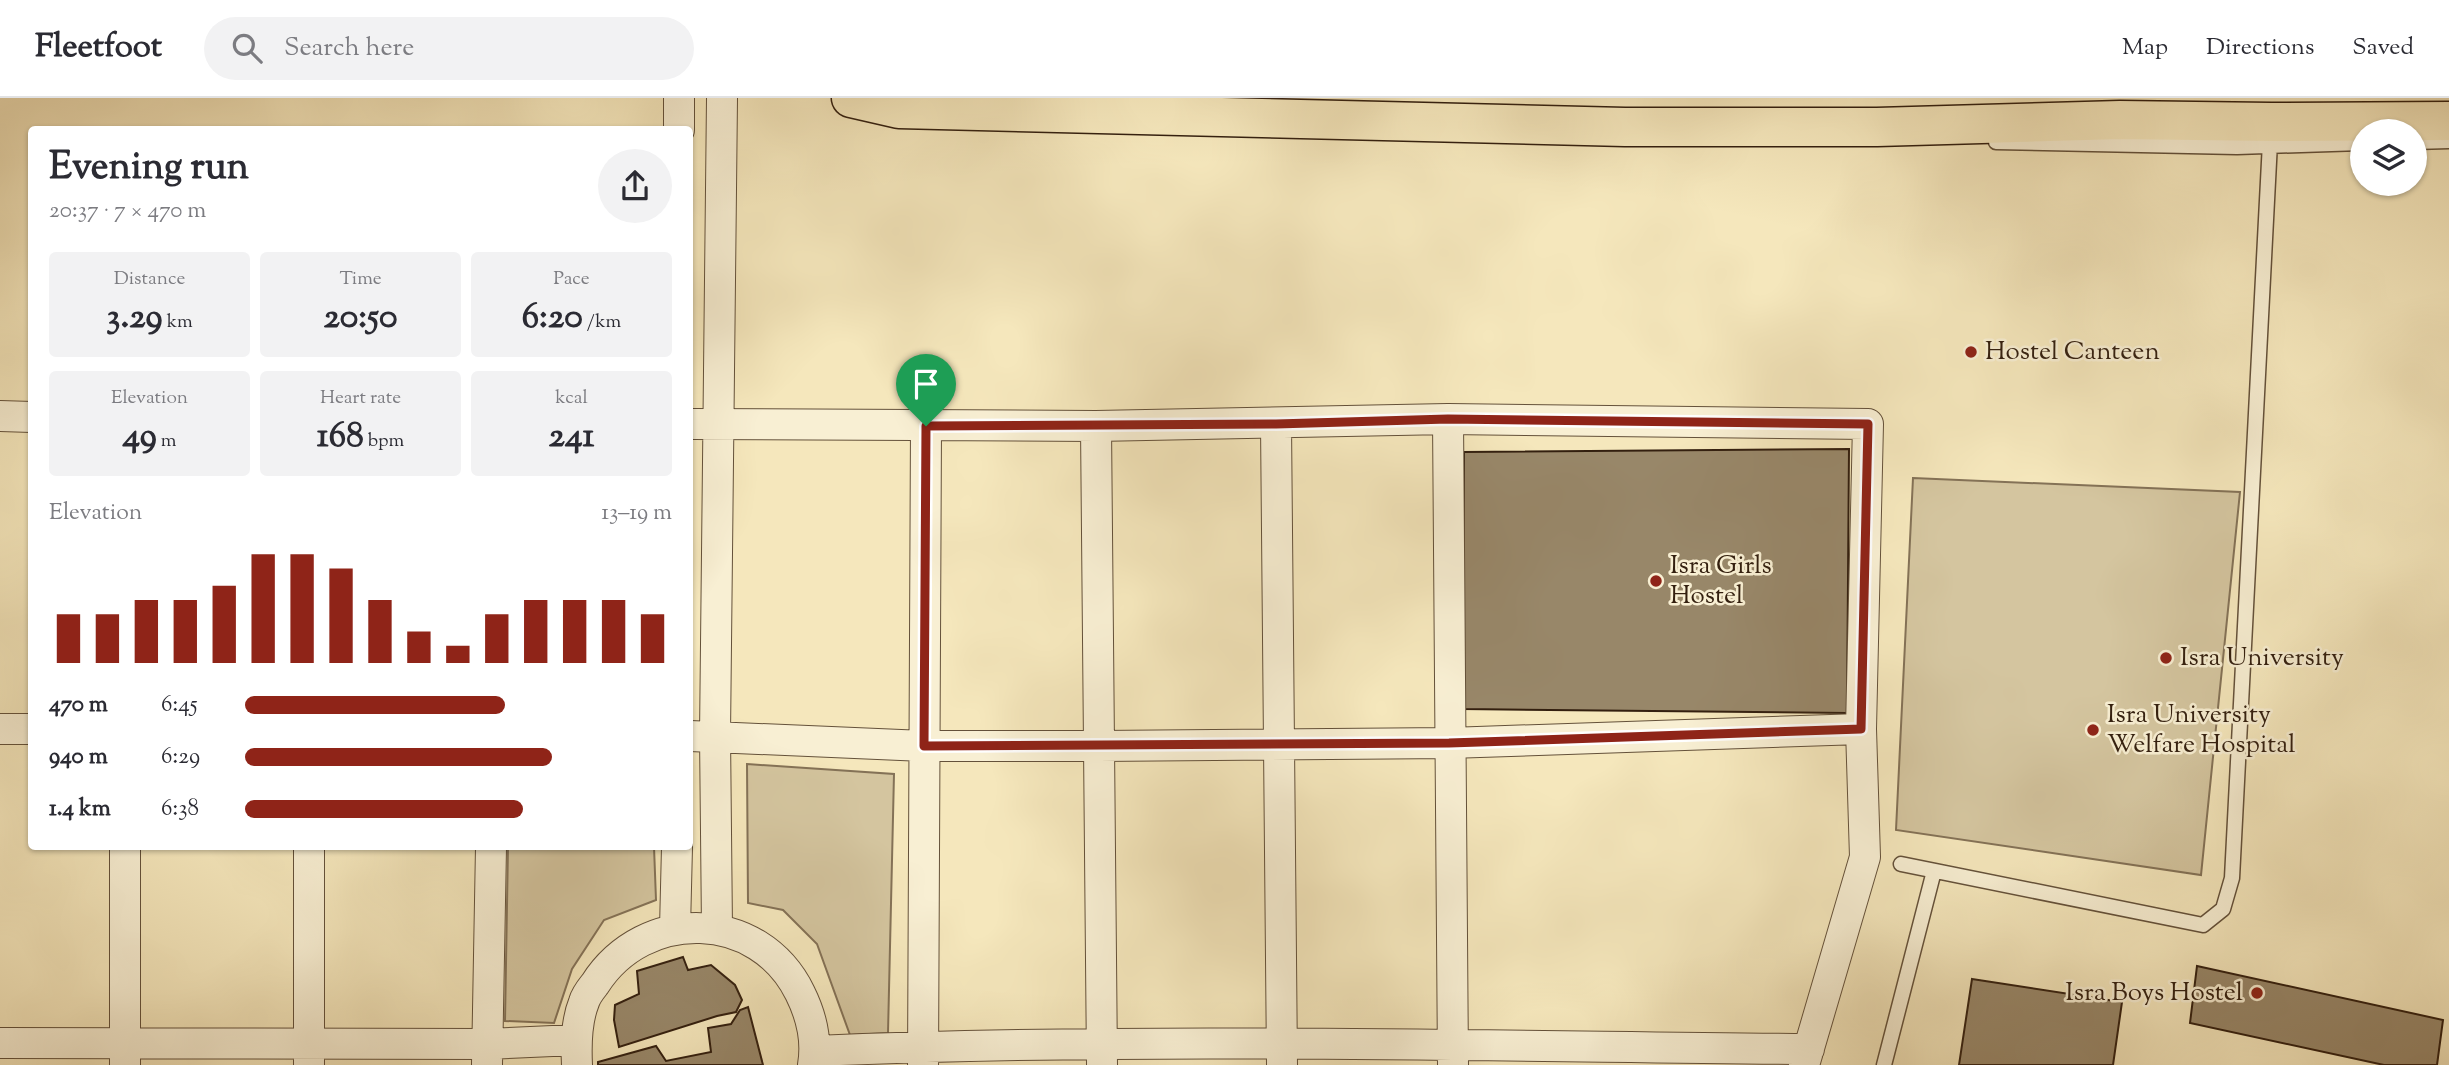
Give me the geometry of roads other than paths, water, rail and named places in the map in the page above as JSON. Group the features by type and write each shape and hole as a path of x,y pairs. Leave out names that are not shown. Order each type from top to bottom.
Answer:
{"highway":[{"path":"851,98 899,108 1625,127 1877,127 2119,109 2271,134 2449,121"}],"street":[{"path":"679,98 679,126"},
{"path":"717,929 702,736 719,423 722,98"},
{"path":"0,415 28,416"},
{"path":"0,1044 125,1055 576,1053 584,1001 606,966 637,941 675,928 717,929 747,939 773,957 794,981 808,1009 814,1058 1282,1054 1807,1057 1865,857 1861,729 1868,424 1448,419 1096,426 693,424"},
{"path":"1448,419 1453,1056"},
{"path":"1276,424 1282,1054"},
{"path":"923,1056 926,426"},
{"path":"1096,426 1102,1055"},
{"path":"0,729 28,729"},
{"path":"702,736 924,746 1099,746 1449,743 1861,729"},
{"path":"125,850 125,1055"},
{"path":"309,850 309,1055"},
{"path":"487,1055 491,850"},
{"path":"675,928 677,850"}],"lane":[{"path":"1877,127 1941,141"},
{"path":"1901,864 2203,925 2223,909 2232,878 2271,134"},
{"path":"1981,142 2271,134 2350,142"},
{"path":"2427,142 2449,141"},
{"path":"1884,1065 1934,871"}],"place":[{"name":"Hostel Canteen","path":"1971,352"},
{"name":"Isra Girls Hostel","path":"1656,581"},
{"name":"Isra University","path":"2166,658"},
{"name":"Isra University Welfare Hospital","path":"2093,730"},
{"name":"Isra Boys Hostel","path":"2257,993"}]}
